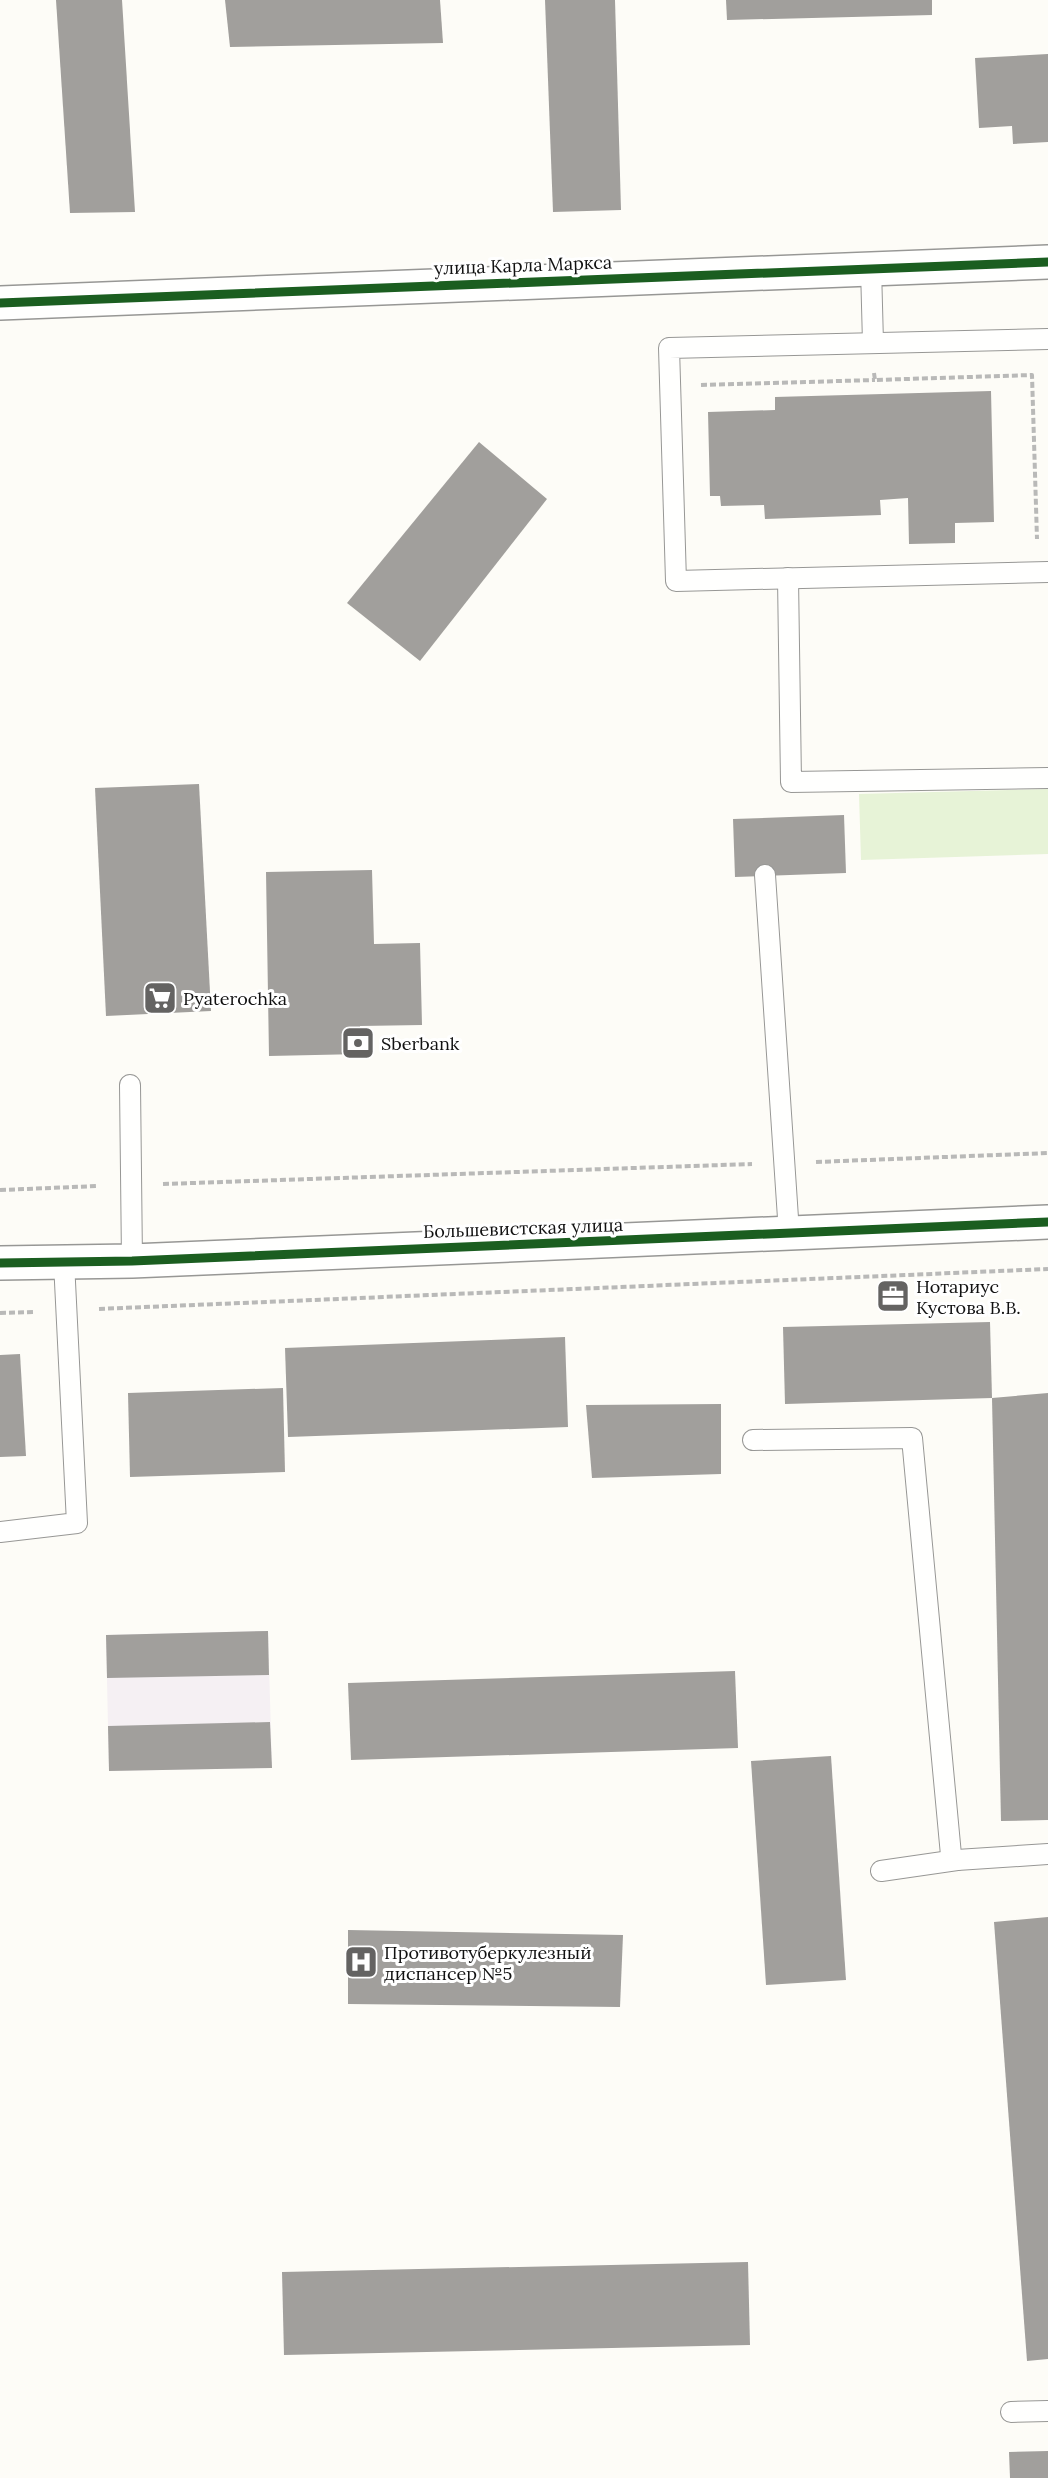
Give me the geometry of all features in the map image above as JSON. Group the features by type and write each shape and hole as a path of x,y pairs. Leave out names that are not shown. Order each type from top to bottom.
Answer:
{"street":[{"name":"улица Карла Маркса","path":"0,303 1048,262"},
{"name":"Большевистская улица","path":"0,1263 132,1261 1048,1222"}],"lane":[{"path":"871,268 873,343"},
{"path":"1048,339 669,348 676,581 1048,572"},
{"path":"788,578 791,782 1048,778"},
{"path":"765,876 789,1233"},
{"path":"130,1085 132,1261"},
{"path":"0,1532 77,1523 64,1262"},
{"path":"753,1440 912,1437 951,1855 957,1860"},
{"path":"881,1871 957,1860 1048,1854"},
{"path":"1011,2412 1048,2411"}],"path":[{"path":"873,343 875,380"},
{"path":"692,385 1032,375 1037,541"},
{"path":"0,1190 1048,1153"},
{"path":"0,1313 1048,1269"}],"shaded area":[{"path":"268,1631 272,1768 109,1771 106,1635"}],"green space":[{"path":"1048,789 1048,854 861,860 859,794"}],"building":[{"path":"56,0 122,0 135,212 70,213"},
{"path":"225,0 440,0 443,43 230,47"},
{"path":"545,0 615,0 621,210 553,212"},
{"path":"726,0 932,0 932,15 727,20"},
{"path":"1048,54 1048,142 1013,144 1012,126 979,128 975,58"},
{"path":"991,391 994,522 955,523 955,543 909,544 908,498 880,500 881,515 765,519 764,505 721,506 720,496 710,496 708,412 775,410 775,397"},
{"path":"479,442 547,499 420,661 347,603"},
{"path":"199,784 211,1011 106,1016 95,788"},
{"path":"844,815 846,873 735,877 733,819"},
{"path":"372,870 374,944 420,943 422,1025 360,1026 361,1054 269,1056 266,872"},
{"path":"990,1322 992,1398 785,1404 783,1327"},
{"path":"565,1337 568,1427 288,1437 285,1348"},
{"path":"20,1354 26,1456 0,1457 0,1355"},
{"path":"283,1388 285,1472 130,1477 128,1393"},
{"path":"1048,1393 1048,1820 1001,1821 992,1398"},
{"path":"721,1404 721,1474 592,1478 586,1405"},
{"path":"268,1631 269,1675 107,1678 106,1635"},
{"path":"735,1671 738,1748 351,1760 348,1683"},
{"path":"270,1722 272,1768 109,1771 108,1726"},
{"path":"831,1756 846,1980 766,1985 751,1761"},
{"path":"1048,1917 1048,2359 1027,2361 994,1922"},
{"path":"348,1930 623,1935 620,2007 348,2004"},
{"path":"748,2262 750,2345 284,2355 282,2272"},
{"path":"1048,2451 1048,2478 1010,2478 1009,2452"}],"cycle path":[{"path":"0,303 1048,262"},
{"path":"0,1263 132,1261 1048,1222"}],"place":[{"name":"Pyaterochka","path":"160,998"},
{"name":"Sberbank","path":"358,1043"},
{"name":"Нотариус Кустова В.В.","path":"893,1296"},
{"name":"Противотуберкулезный диспансер №5","path":"361,1962"}]}
